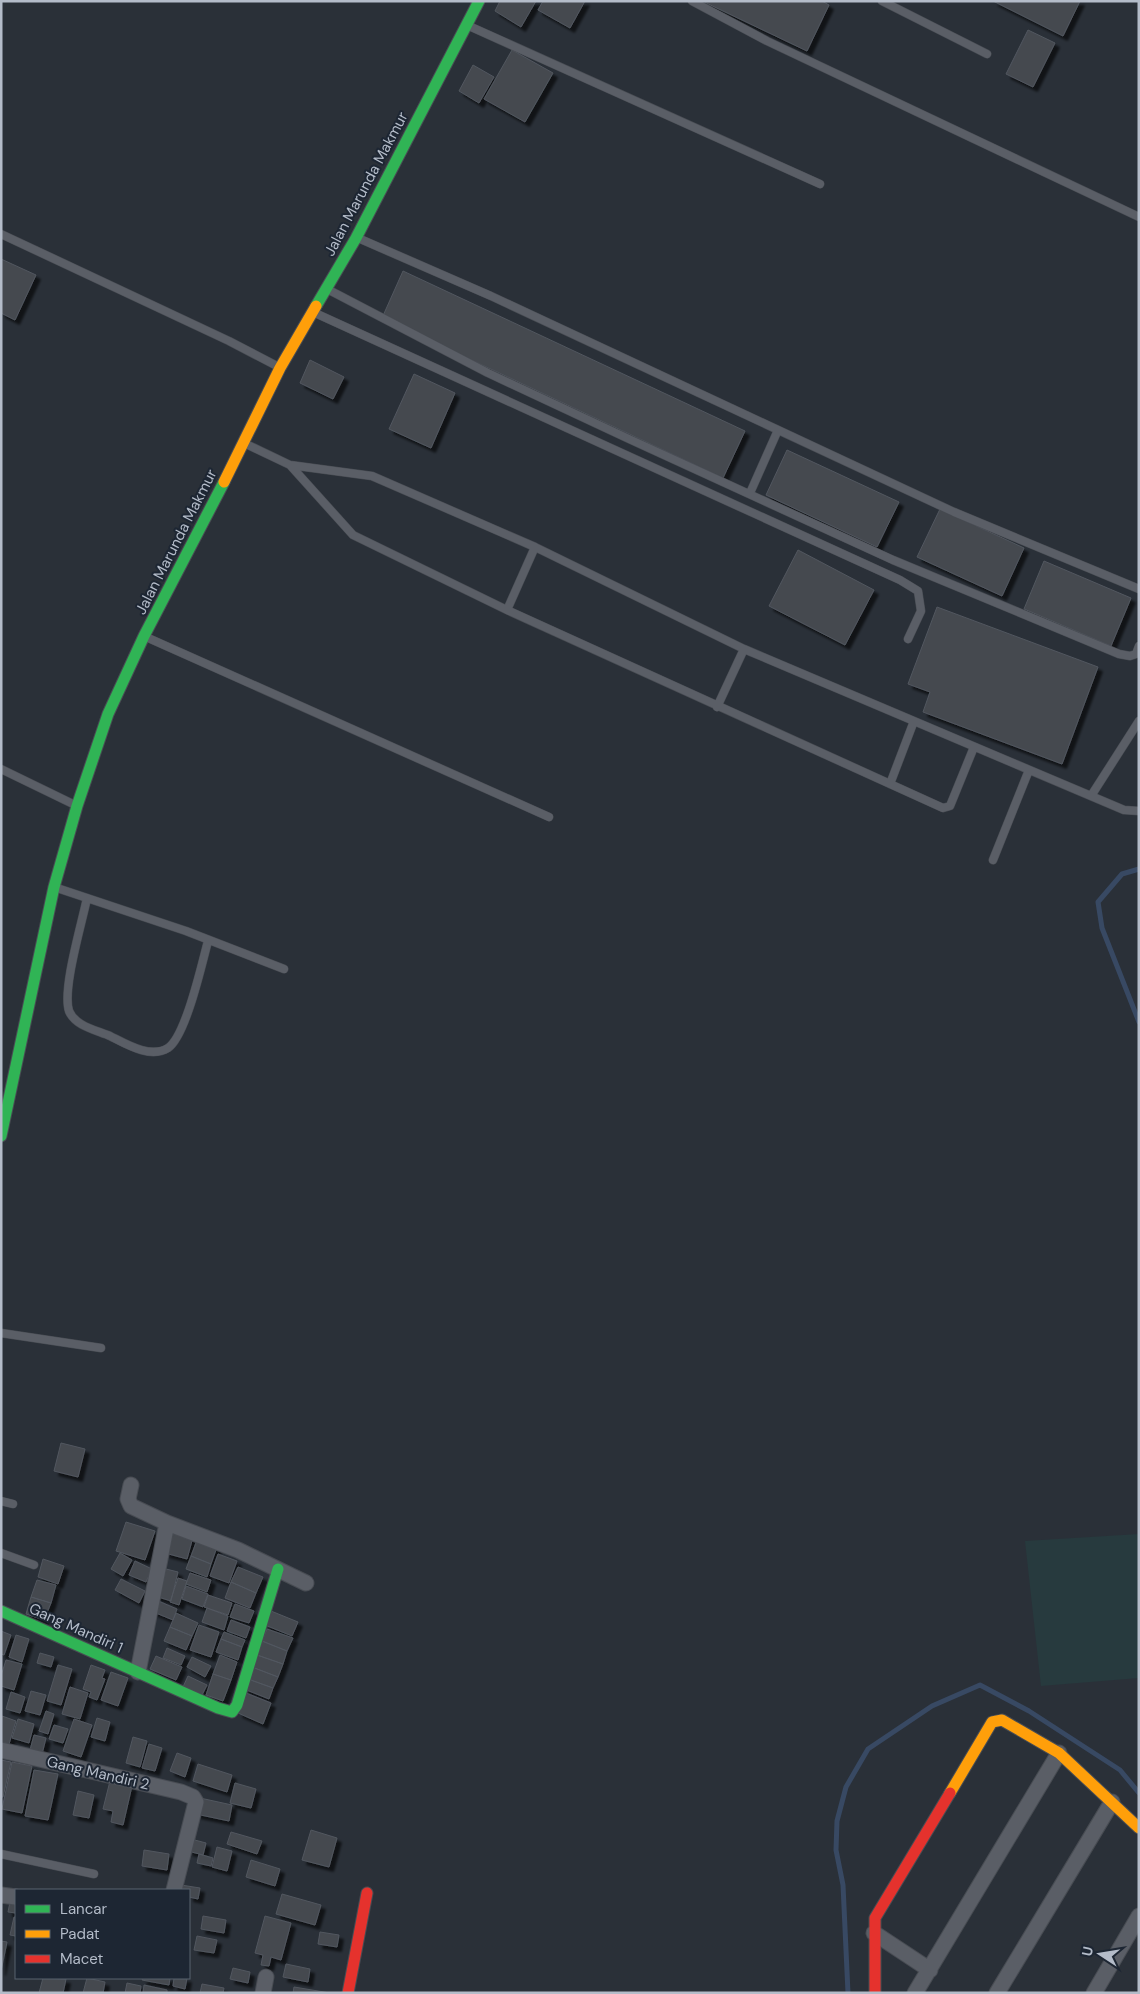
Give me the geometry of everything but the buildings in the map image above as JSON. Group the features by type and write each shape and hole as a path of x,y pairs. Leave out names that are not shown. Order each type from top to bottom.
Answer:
{"main road":[{"name":"Jalan Marunda Makmur","path":"2,1132 54,886 77,806 108,714 144,636 244,444 280,368 356,238 479,1"},
{"name":"Gang Mandiri 1","path":"1,1611 227,1712 234,1711 278,1569"},
{"path":"875,1993 875,1918 992,1722 1002,1720 1059,1753 1139,1828"},
{"path":"348,1993 367,1893"}],"street":[{"path":"131,1485 128,1499 129,1504 167,1523 238,1550 306,1583"},
{"path":"138,1672 167,1523"},
{"name":"Gang Mandiri 2","path":"1,1750 181,1792 193,1798 196,1802 174,1889"},
{"path":"915,1993 1059,1753"},
{"path":"997,1993 1112,1802"},
{"path":"1,1895 15,1897"},
{"path":"1094,1993 1139,1916"},
{"path":"874,1933 930,1970"},
{"path":"263,1993 266,1977"}],"lane":[{"path":"692,1 767,41 1139,217"},
{"path":"882,1 987,54"},
{"path":"467,25 820,184"},
{"path":"1,234 229,341 280,368"},
{"path":"356,238 491,296 954,512 1139,589"},
{"path":"326,289 488,373 893,560 1118,654 1130,656 1136,654 1139,646"},
{"path":"313,312 900,580 918,591 921,611 908,639"},
{"path":"750,493 778,430"},
{"path":"244,444 290,465 372,476 535,547 744,649 1124,810 1139,811"},
{"path":"290,465 353,536 717,707 948,808 974,747"},
{"path":"507,610 535,547"},
{"path":"144,636 549,817"},
{"path":"717,707 744,649"},
{"path":"1091,796 1139,720"},
{"path":"890,784 914,721"},
{"path":"1,769 77,806"},
{"path":"993,860 1029,770"},
{"path":"54,886 284,969"},
{"path":"87,898 67,991 69,1010 75,1021 134,1048 146,1052 168,1048 176,1037 192,999 208,941"},
{"path":"1,1333 101,1348"},
{"path":"1,1501 13,1504"},
{"path":"1,1553 34,1565"},
{"path":"1,1854 94,1874"}],"green space":[{"path":"1139,1534 1139,1678 1041,1686 1025,1541"}],"waterway":[{"path":"1139,869 1122,874 1098,902 1102,928 1139,1022"},
{"path":"848,1993 843,1885 836,1850 837,1821 846,1787 868,1749 932,1706 980,1685 1029,1711 1120,1770 1139,1793"}],"traffic: fast":[{"path":"316,306 356,238 479,1"},
{"path":"1,1136 54,887 77,806 108,714 144,636 224,482"},
{"path":"1,1611 218,1708 232,1712 237,1705 278,1569"}],"traffic: slow":[{"path":"224,482 280,368 316,306"},
{"path":"950,1793 992,1722 1002,1720 1059,1753 1139,1828"}],"traffic: jam":[{"path":"875,1993 875,1918 950,1793"},
{"path":"348,1993 367,1893"}]}
